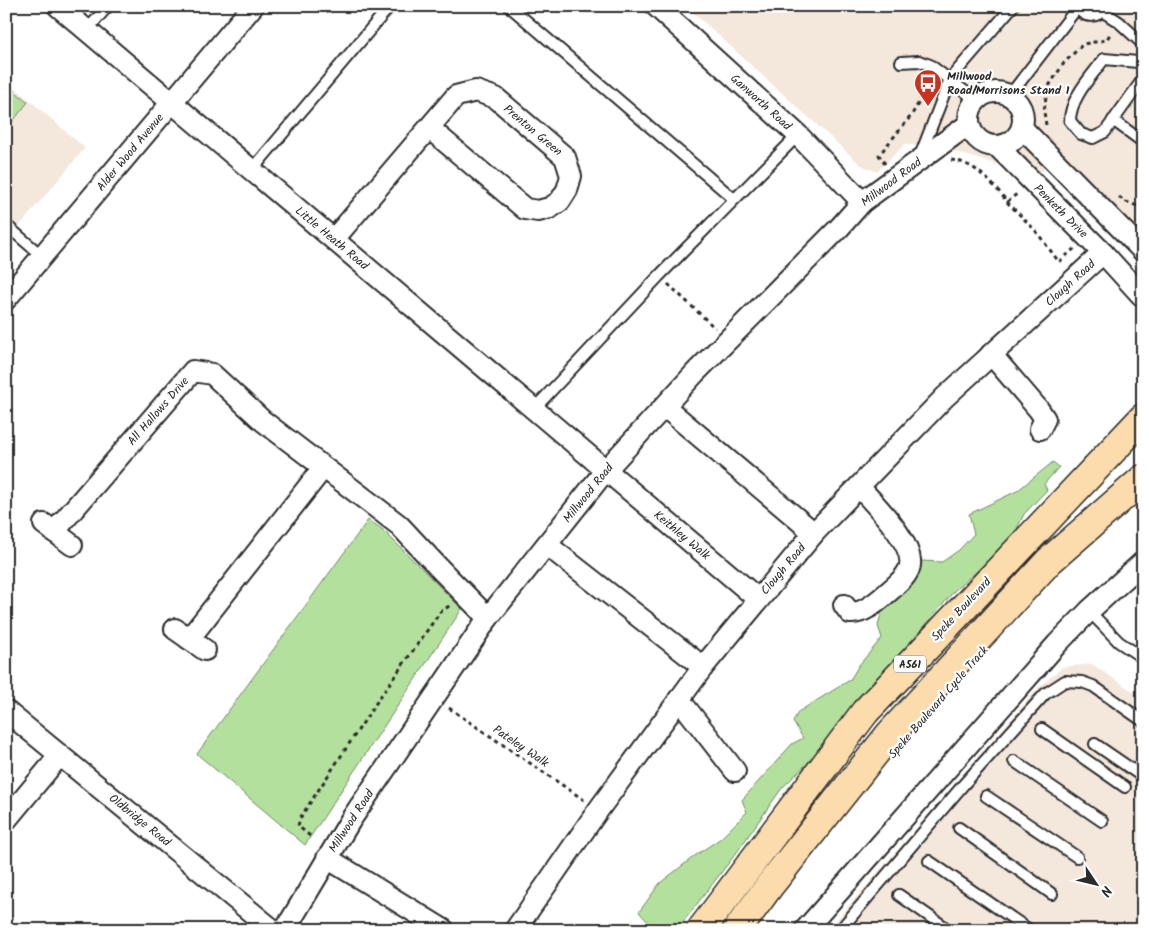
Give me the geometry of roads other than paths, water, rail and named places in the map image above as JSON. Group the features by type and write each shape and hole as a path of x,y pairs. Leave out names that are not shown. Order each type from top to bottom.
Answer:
{"highway":[{"name":"Speke Boulevard","path":"701,930 865,712 1143,418"},
{"name":"A561","path":"737,930 770,885 890,734 1049,561 1143,478"}],"street":[{"name":"Little Heath Road","path":"58,6 606,471"},
{"name":"Alder Wood Avenue","path":"6,298 253,6"},
{"name":"Ganworth Road","path":"656,6 798,135 862,202"},
{"name":"Prenton Green","path":"334,239 456,96 476,91 496,98 565,157 571,176 567,190 560,201 550,208 538,211 525,209 429,128"},
{"path":"969,124 969,115 976,100 993,92 1003,92 1010,95 1017,101 1022,110 1024,119 1022,128 1018,137 1010,143 998,147"},
{"name":"Millwood Road","path":"284,930 326,858 488,618 606,471 664,407 840,227 862,202 969,124"},
{"name":"Penketh Drive","path":"969,124 974,135 980,141 989,146 998,147 1143,297"},
{"path":"1022,128 1143,251"},
{"name":"Clough Road","path":"523,926 599,809 703,666 814,533 945,396 1102,253"},
{"path":"991,354 1045,419 1040,428"},
{"name":"All Hallows Drive","path":"72,545 49,528 193,371 212,374 263,421 399,525 488,618"},
{"path":"664,407 814,533"},
{"path":"190,640 323,468"},
{"name":"Keithley Walk","path":"606,471 758,599"},
{"path":"844,605 850,613 857,614 892,589 905,577 910,568 910,558 890,520 859,487"},
{"path":"547,546 703,666"},
{"path":"805,930 1057,644 1089,611 1143,562"},
{"path":"679,699 735,771"},
{"name":"Oldbridge Road","path":"6,711 273,930"},
{"path":"6,820 60,755"},
{"path":"326,858 444,930"}],"lane":[{"path":"87,30 108,6"},
{"path":"252,170 390,6"},
{"path":"508,6 734,199"},
{"path":"917,162 950,79 1013,6"},
{"path":"1010,95 1077,7 1083,15 1088,16 1098,15 1104,9 1143,44"},
{"path":"1143,58 1138,62 1104,59 1076,99 1070,111 1070,121 1081,134 1093,138 1105,132 1143,79"},
{"path":"901,62 919,61 930,65 976,100"},
{"path":"1113,120 1143,142"},
{"path":"534,409 659,276 798,135"},
{"path":"6,225 42,256"},
{"path":"1089,611 1119,642 1143,658"},
{"path":"840,930 964,784 1045,694 1065,681 1082,682 1094,686 1143,721"},
{"path":"1042,729 1125,787"},
{"path":"1095,744 1143,776"},
{"path":"1014,761 1102,821"},
{"path":"986,796 1077,857"},
{"path":"959,828 1052,894"},
{"path":"929,861 1028,930"},
{"path":"898,894 949,930"}],"place":[{"name":"Millwood Road/Morrisons Stand 1","path":"928,107"}]}
